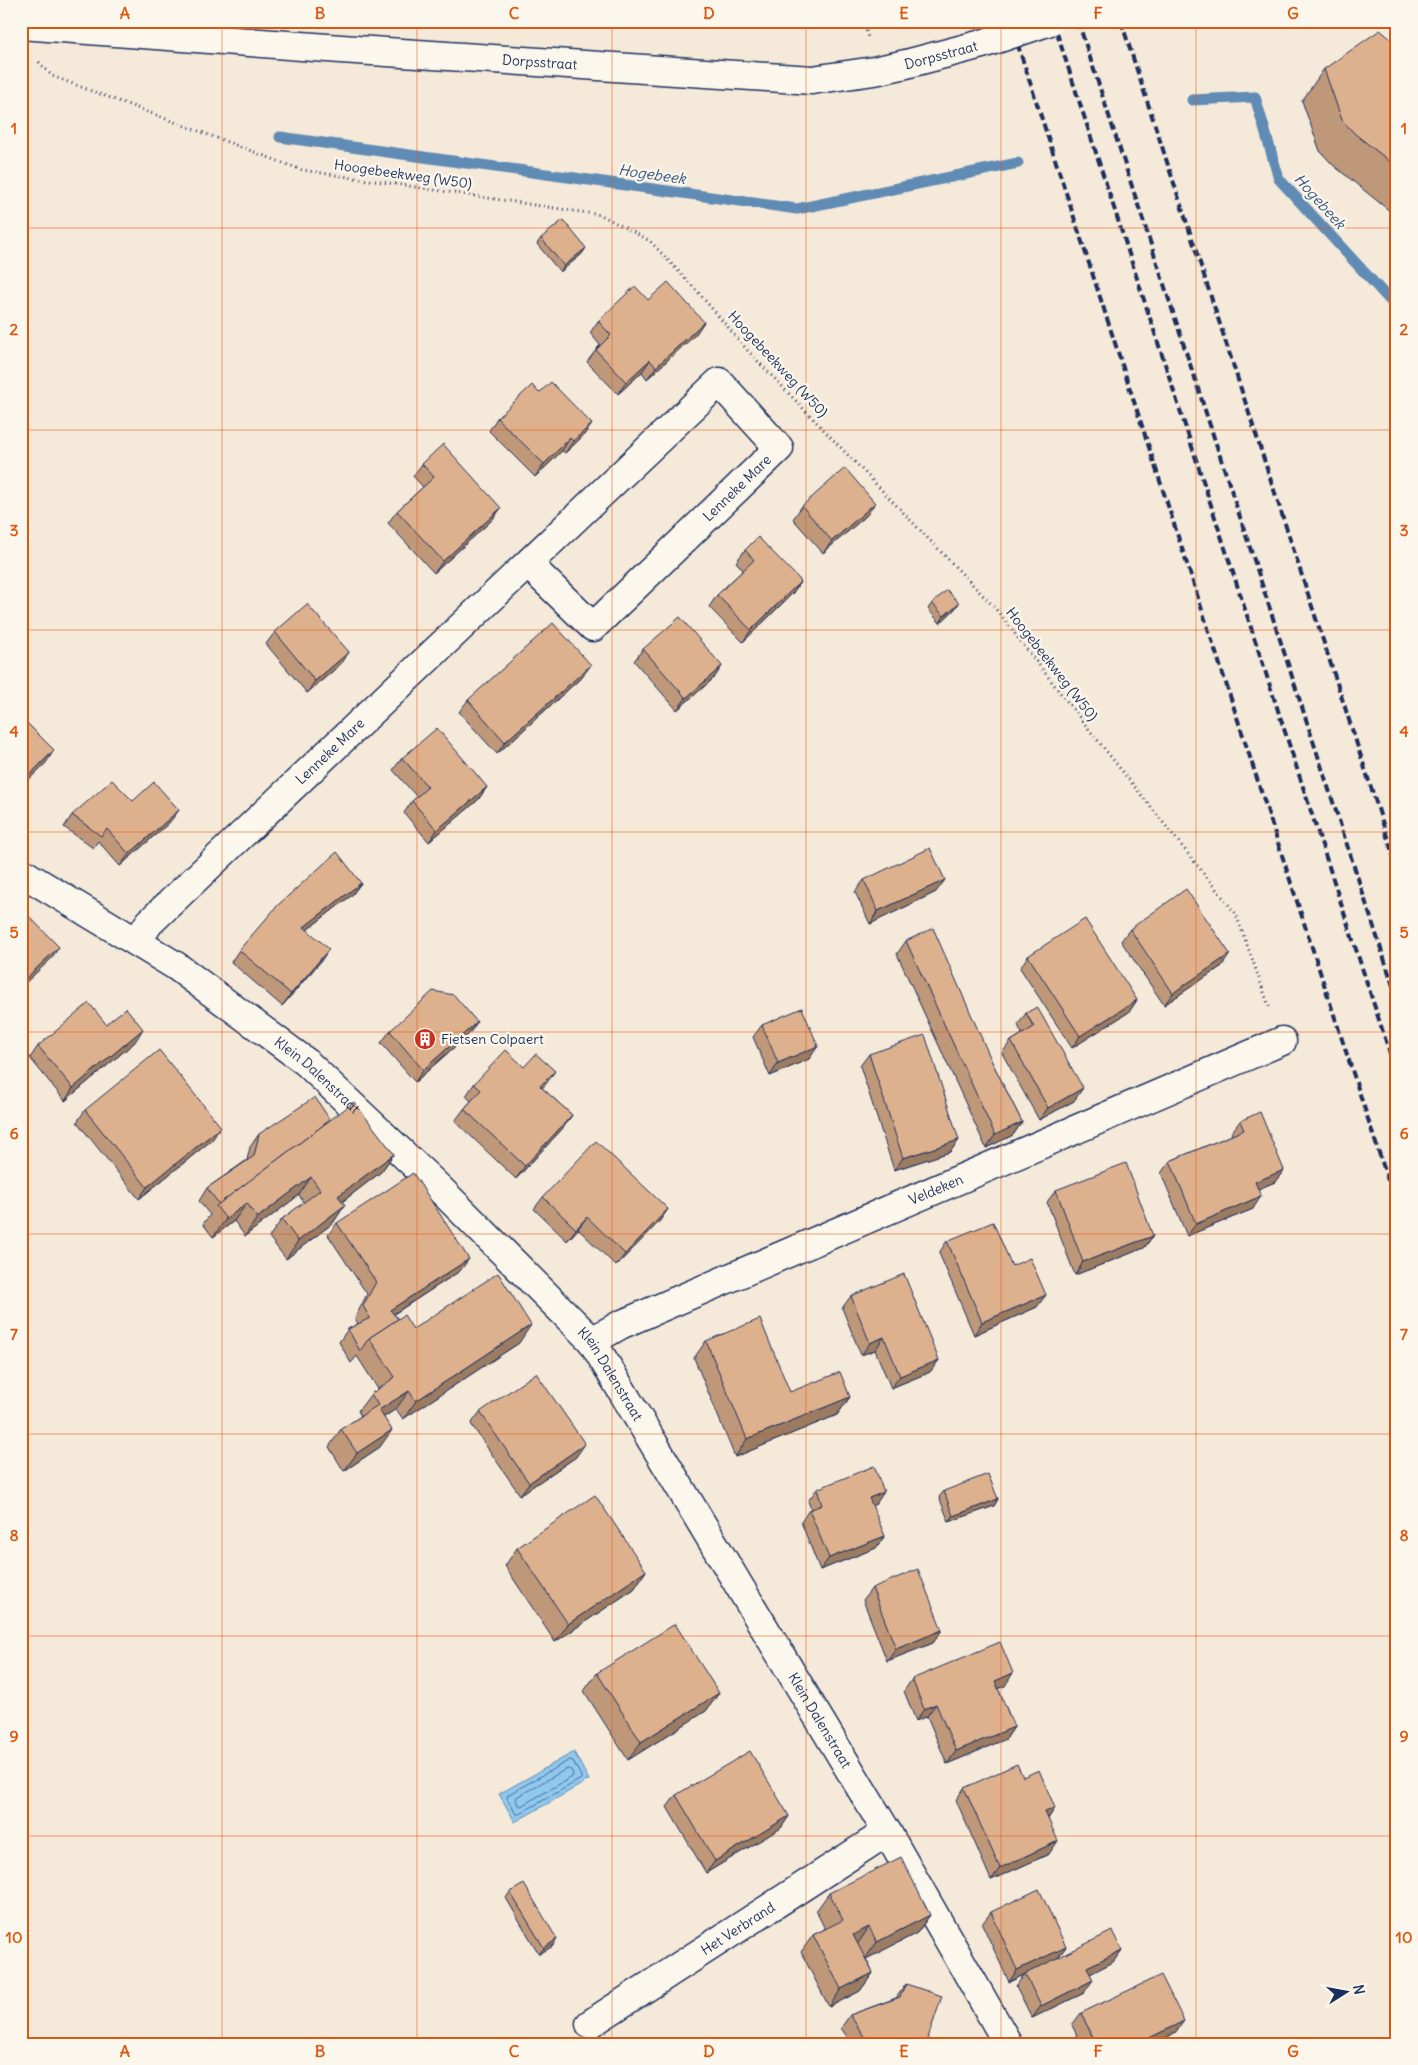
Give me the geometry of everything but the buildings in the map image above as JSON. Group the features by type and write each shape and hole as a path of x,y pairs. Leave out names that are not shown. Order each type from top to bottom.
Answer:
{"street":[{"name":"Dorpsstraat","path":"21,25 341,49 812,80 874,72 982,44 1050,21"},
{"name":"Lenneke Mare","path":"137,942 148,922 719,382 779,448 593,627 528,564"},
{"name":"Klein Dalenstraat","path":"21,872 176,966 306,1062 439,1188 592,1341 887,1832 1008,2044"},
{"name":"Veldeken","path":"592,1341 629,1322 1282,1041"},
{"name":"Het Verbrand","path":"590,2024 887,1832"}],"path":[{"name":"Hoogebeekweg (W50)","path":"35,57 52,76 302,170 602,215 650,241 697,291 748,351 995,608 1236,914 1282,1041"}],"water":[{"path":"574,1752 589,1780 515,1822 499,1794"}],"waterway":[{"name":"Hogebeek","path":"1192,100 1255,97 1279,179 1397,308"},
{"name":"Hogebeek","path":"280,137 797,209 1018,163"}],"railway":[{"path":"1010,21 1397,1208"},
{"path":"1053,21 1397,1075"},
{"path":"1078,21 1397,998"},
{"path":"1121,21 1397,867"}],"place":[{"name":"Fietsen Colpaert","path":"425,1039"}]}
